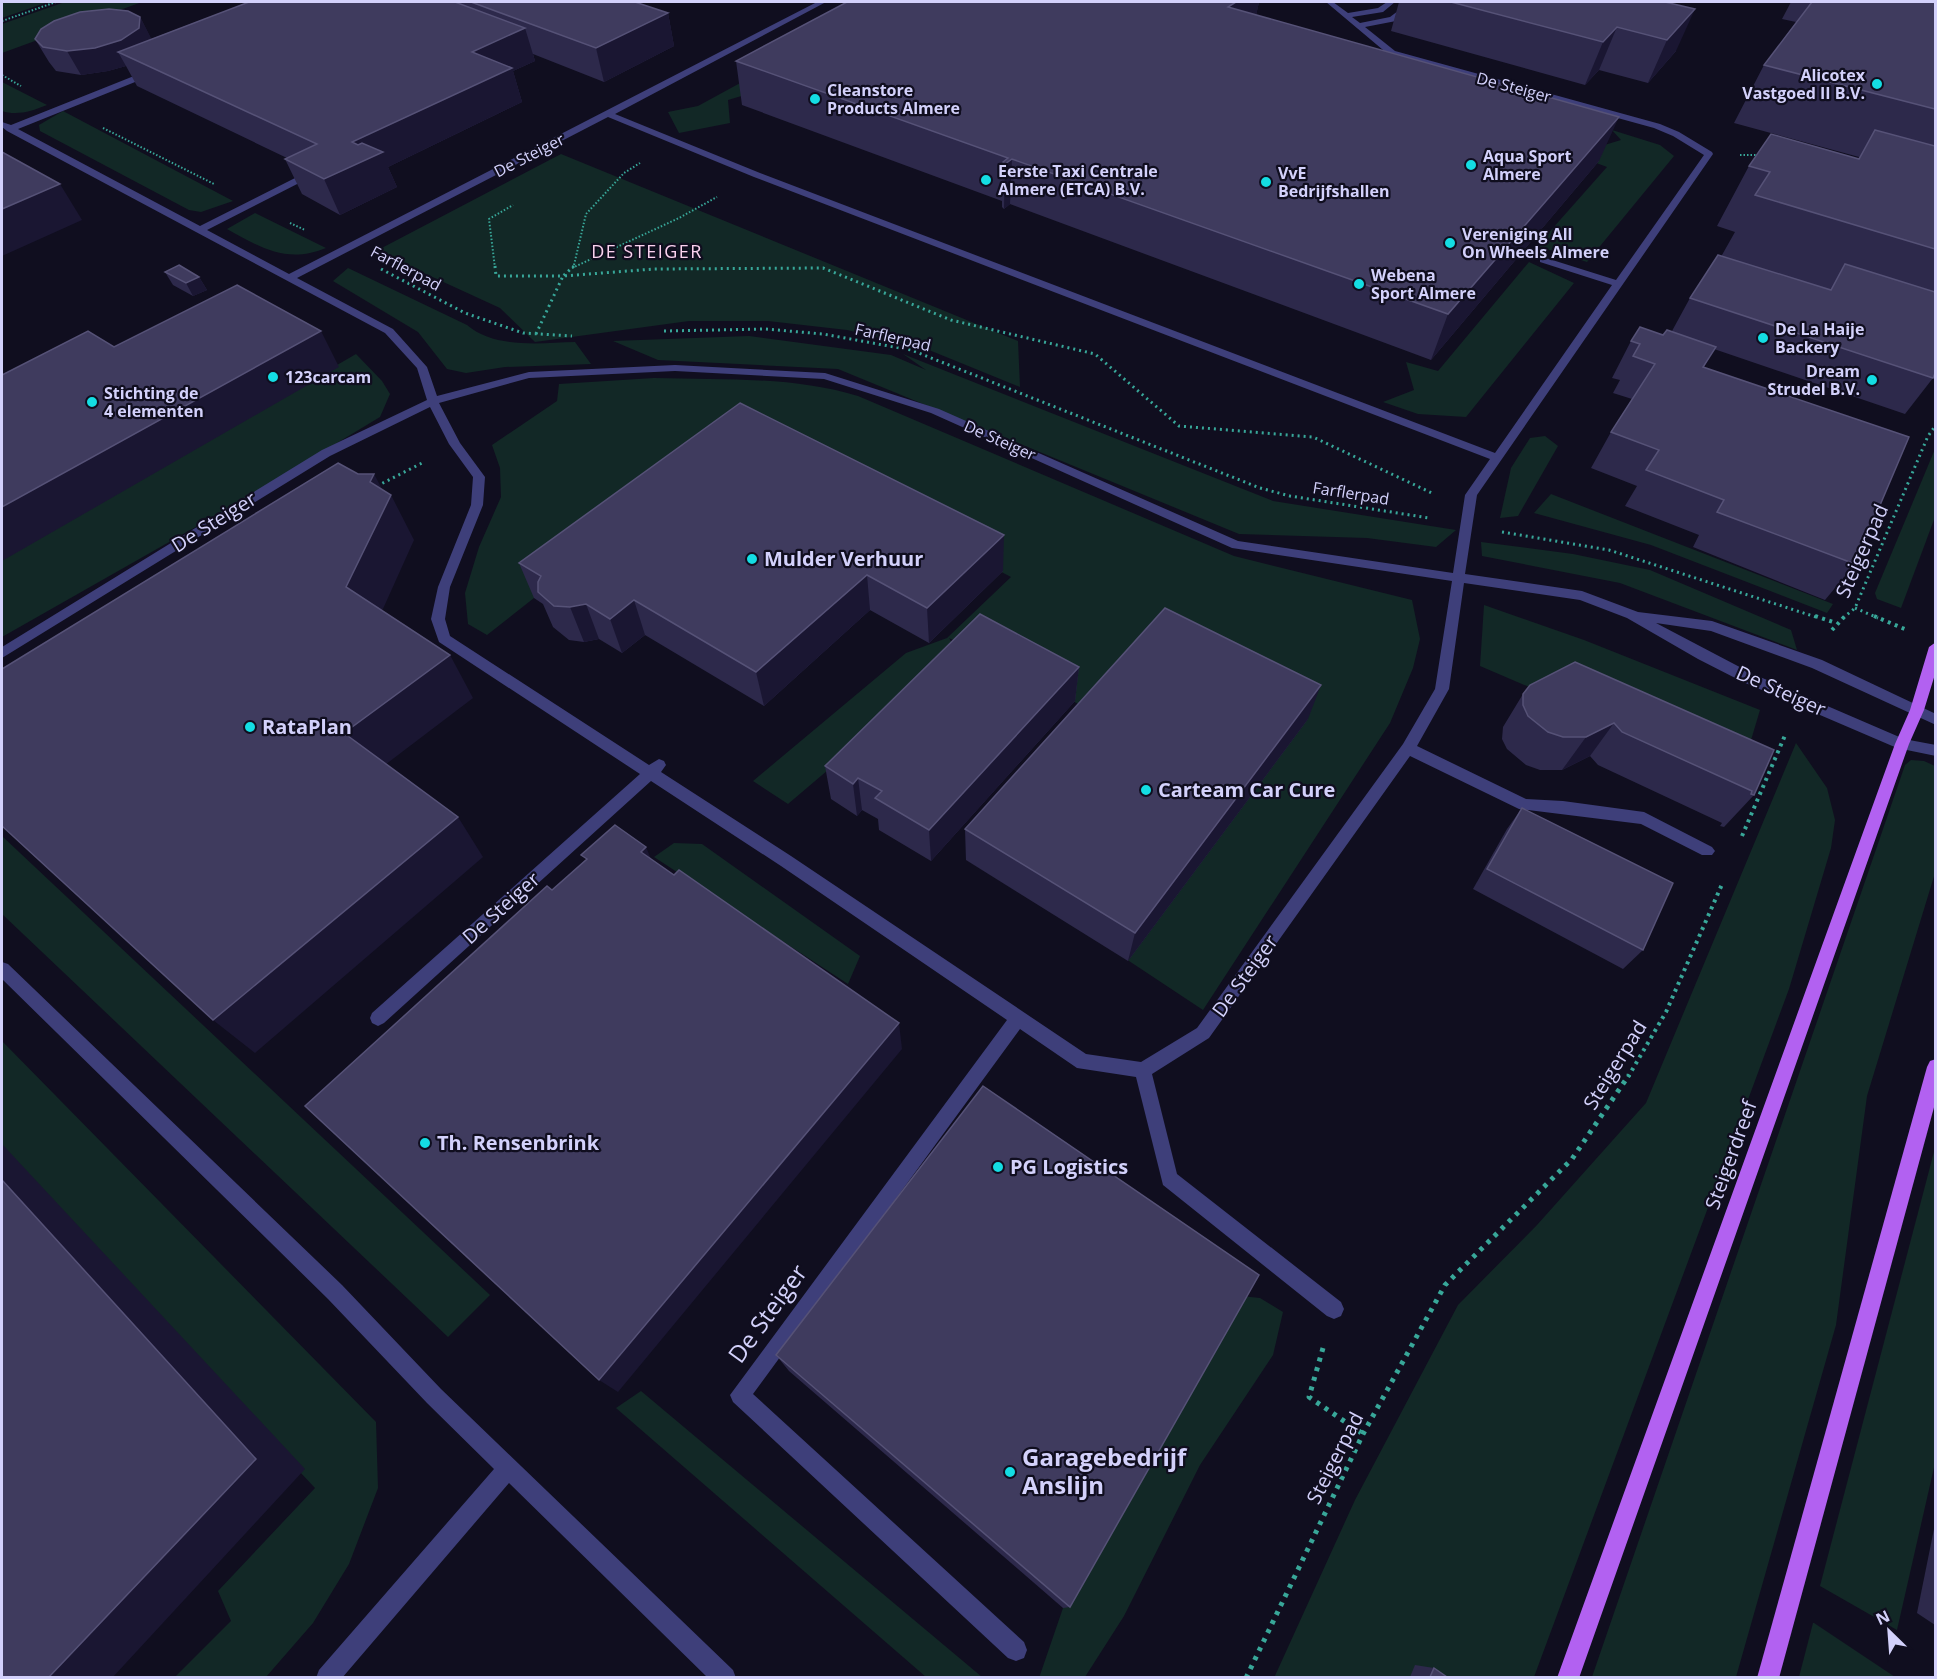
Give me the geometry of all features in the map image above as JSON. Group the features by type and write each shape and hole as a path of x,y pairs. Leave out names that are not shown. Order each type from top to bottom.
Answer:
{"main road":[{"name":"Steigerdreef","path":"1568,1677 1902,744 1917,710 1935,647"},
{"path":"1768,1677 1935,1067"}],"street":[{"name":"De Steiger","path":"290,277 822,2"},
{"name":"De Steiger","path":"1143,1070 1203,1034 1408,748 1442,689 1471,495 1710,154 1676,134 1657,126 1392,53 1329,2"},
{"path":"1346,16 1380,10 1391,2"},
{"path":"1358,26 1393,19 1414,2"},
{"path":"6,127 66,107 160,69"},
{"path":"608,114 757,175 1498,458"},
{"path":"6,127 389,331 422,367 433,401 455,444 479,477 477,504 444,587 438,619 444,639 654,769 1083,1062 1143,1070 1169,1179 1334,1309"},
{"path":"201,229 250,202 302,178"},
{"path":"1543,260 1619,284"},
{"name":"De Steiger","path":"2,653 326,453 433,401 530,375 675,368 825,376 935,411 1236,545 1582,596 1632,615 1704,656 1803,701 1902,744 1935,751"},
{"name":"De Steiger","path":"1632,615 1712,626 1817,664 1935,720"},
{"path":"1408,748 1524,805 1563,807 1644,818 1707,851"},
{"name":"De Steiger","path":"378,1018 654,769"},
{"path":"2,969 327,1284 434,1396 725,1677"},
{"name":"De Steiger","path":"1016,1650 740,1395 1017,1018"},
{"path":"327,1677 509,1467"}],"path":[{"path":"2,21 56,2"},
{"name":"Farflerpad","path":"2,75 465,313 523,333 578,336"},
{"path":"574,266 586,214 624,173 676,142"},
{"path":"1710,154 1762,155"},
{"path":"536,334 563,276 574,266 679,218 757,175"},
{"path":"519,201 489,219 496,276 563,276 654,269 823,268 951,320 1095,354 1179,426 1313,437 1466,517"},
{"name":"Farflerpad","path":"659,332 726,328 765,329 823,334 912,350 1260,488 1290,496 1466,517 1609,550 1836,623"},
{"path":"523,333 530,375"},
{"name":"Steigerpad","path":"1817,664 1836,623 1855,608 1928,436 1935,425"},
{"path":"375,487 455,444"},
{"path":"1855,608 1915,633"},
{"path":"1741,839 1782,740 1803,701"},
{"name":"Steigerpad","path":"1246,1677 1363,1434 1445,1285 1572,1159 1629,1075 1666,1012 1727,871"},
{"path":"1334,1309 1309,1397 1363,1434"}],"green space":[{"path":"2,2 48,2 2,18"},
{"path":"65,2 142,2 2,53 2,24"},
{"path":"861,17 888,25 748,94 728,100 730,123 679,133 668,112 698,106"},
{"path":"2,82 47,105 19,113 2,111"},
{"path":"63,111 233,201 201,212 189,210 40,131 39,125"},
{"path":"1612,130 1660,145 1674,156 1587,262 1537,246 1607,167 1548,145 1588,150 1621,140"},
{"path":"561,154 1018,341 1020,387 929,350 847,330 768,321 689,321 535,342 500,308 376,251"},
{"path":"255,213 326,248 312,253 275,252 227,229"},
{"path":"1529,262 1574,283 1466,417 1418,414 1383,402 1414,390 1406,362 1438,371"},
{"path":"348,268 491,338 519,343 575,342 591,364 505,367 466,373 447,369 418,332 333,281"},
{"path":"749,336 891,355 926,370 903,354 1273,501 1456,530 1436,547 1367,538 1239,534 838,369 658,360 613,341"},
{"path":"356,354 382,381 390,394 380,417 229,508 2,637 2,560"},
{"path":"654,378 783,382 858,396 1234,556 1412,600 1420,639 1413,668 1390,723 1203,1010 1123,957 1094,712 949,638 961,657 788,804 753,781 906,653 947,638 1011,577 831,483 534,598 487,635 468,624 465,593 479,547 501,497 500,468 492,445 557,401 559,384"},
{"path":"1545,436 1558,446 1518,516 1500,518 1511,468 1530,438"},
{"path":"1935,449 1935,517 1901,608 1877,599 1875,593"},
{"path":"1551,494 1833,604 1827,613 1651,545 1534,513"},
{"path":"1481,542 1573,554 1650,570 1791,630 1797,650 1620,583 1482,556"},
{"path":"1484,605 1584,640 1760,710 1740,777 1480,666"},
{"path":"1796,743 1827,788 1835,820 1831,848 1789,989 1534,1677 1274,1678 1355,1500 1458,1305 1537,1225 1646,1103"},
{"path":"1911,760 1924,761 1935,766 1935,873 1867,1096 1836,1325 1736,1677 1592,1677 1905,765"},
{"path":"2,836 490,1295 448,1337 2,914"},
{"path":"674,843 702,844 860,956 848,984 654,857"},
{"path":"2,1041 376,1422 378,1488 349,1564 313,1623 266,1677 175,1677 231,1621 218,1591 315,1488 2,1154"},
{"path":"1935,1148 1935,1463 1897,1630 1820,1586"},
{"path":"1241,1296 1260,1298 1283,1312 1273,1355 1200,1465 1124,1616 1085,1677 1039,1678 1063,1608"},
{"path":"641,1391 982,1677 926,1677 616,1408"},
{"path":"1814,1623 1895,1677 1799,1677"}],"building":[{"path":"249,2 455,2 525,28 472,52 512,68 352,142 358,145 362,143 383,152 324,179 285,159 317,144 118,52"},
{"path":"471,2 635,2 668,13 596,48"},
{"name":"VvE Bedrijfshallen","path":"847,2 1236,2 1228,7 1619,117 1448,314 1012,159 1005,164 1003,162 1008,158 736,61"},
{"path":"1451,2 1665,2 1695,9 1667,40 1617,27 1603,42"},
{"path":"1812,2 1935,2 1935,109 1764,65"},
{"path":"109,9 128,11 140,17 139,28 121,40 95,48 67,51 43,47 35,39 41,29 54,21 80,12"},
{"path":"1875,130 1935,146 1935,249 1755,195 1770,172 1749,166 1771,134 1859,159"},
{"path":"2,152 60,184 2,209"},
{"path":"1718,255 1831,290 1845,264 1935,292 1935,373 1933,378 1690,298"},
{"path":"179,265 199,277 186,283 165,272"},
{"path":"237,285 321,331 2,507 2,375 88,331 114,347"},
{"path":"1640,327 1663,335 1667,330 1716,347 1703,367 1909,437 1855,564 1717,512 1724,500 1646,470 1659,450 1611,432 1655,364 1633,356 1640,344 1631,341"},
{"path":"740,403 1004,535 927,608 867,575 756,672 634,600 610,619 586,604 570,607 554,606 538,592 538,582 541,576 519,563"},
{"path":"338,463 358,474 374,474 370,482 391,495 346,587 450,655 344,733 458,817 213,1020 2,826 2,669"},
{"path":"1165,608 1321,685 1135,933 965,829"},
{"path":"980,614 1079,667 929,830 875,798 882,791 858,778 853,784 825,766"},
{"path":"1575,662 1774,750 1754,795 1751,794 1752,791 1622,732 1614,723 1586,737 1563,737 1548,732 1528,716 1523,705 1523,694 1530,685"},
{"path":"1522,808 1673,883 1643,950 1487,869"},
{"path":"615,825 646,847 641,852 674,875 679,870 899,1023 599,1380 305,1106 547,886 552,890 587,859 581,855"},
{"path":"983,1086 1259,1275 1070,1607 776,1355"},
{"path":"2,1180 256,1459 49,1677 2,1677"},
{"path":"1434,1668 1447,1677 1430,1677"}],"place":[{"name":"Alicotex Vastgoed II B.V.","path":"1877,84"},
{"name":"Cleanstore Products Almere","path":"815,99"},
{"name":"Aqua Sport Almere","path":"1471,165"},
{"name":"Eerste Taxi Centrale Almere (ETCA) B.V.","path":"986,180"},
{"name":"VvE Bedrijfshallen","path":"1266,182"},
{"name":"Vereniging All On Wheels Almere","path":"1450,243"},
{"name":"Webena Sport Almere","path":"1359,284"},
{"name":"De La Haije Backery","path":"1763,338"},
{"name":"123carcam","path":"273,377"},
{"name":"Dream Strudel B.V.","path":"1872,380"},
{"name":"Stichting de 4 elementen","path":"92,402"},
{"name":"Mulder Verhuur","path":"752,559"},
{"name":"RataPlan","path":"250,727"},
{"name":"Carteam Car Cure","path":"1146,790"},
{"name":"Th. Rensenbrink","path":"425,1143"},
{"name":"PG Logistics","path":"998,1167"},
{"name":"Garagebedrijf Anslijn","path":"1010,1472"}],"district":[{"name":"DE STEIGER","path":"647,252"}]}
